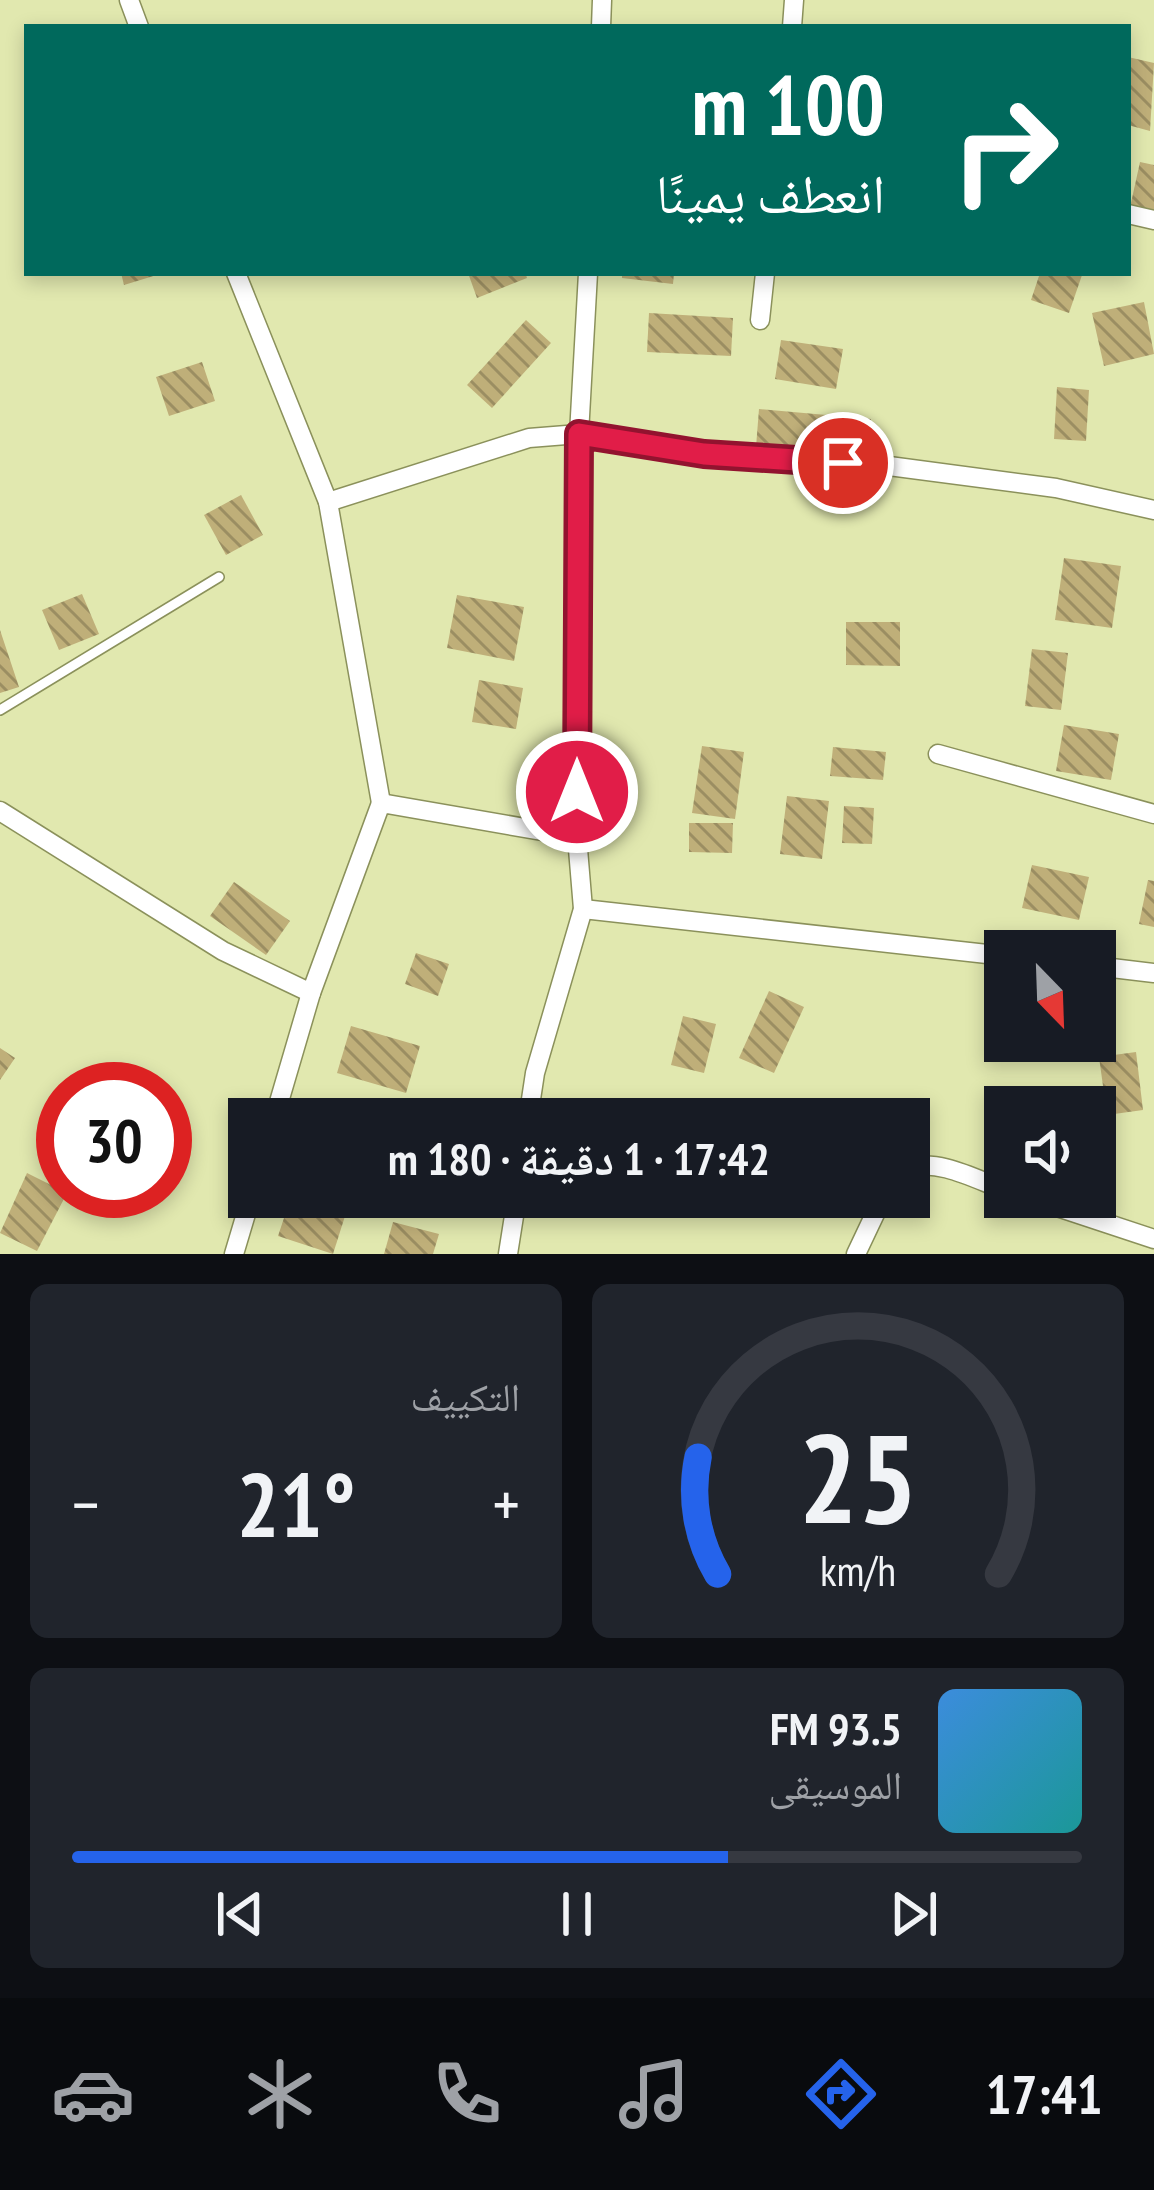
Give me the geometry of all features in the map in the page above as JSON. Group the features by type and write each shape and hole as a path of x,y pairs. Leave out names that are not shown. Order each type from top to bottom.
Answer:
{"street":[{"path":"237,276 328,502 381,803 311,993 280,1098"},
{"path":"531,1098 583,909 577,837 579,434 588,276"},
{"path":"760,320 765,276"},
{"path":"328,502 529,438 579,434 704,454 890,466 1056,488 1154,510"},
{"path":"938,754 1154,814"},
{"path":"381,803 577,837"},
{"path":"0,811 223,951 311,993"},
{"path":"583,909 984,954"},
{"path":"1116,968 1154,973"},
{"path":"930,1166 984,1183"},
{"path":"234,1254 245,1218"},
{"path":"508,1254 514,1218"},
{"path":"856,1254 873,1218"},
{"path":"1090,1218 1154,1239"}],"lane":[{"path":"0,710 219,577"}],"building":[{"path":"1131,58 1154,63 1150,131 1131,126"},
{"path":"1140,162 1154,165 1154,217 1131,212"},
{"path":"122,276 153,276 124,285"},
{"path":"469,276 526,276 527,278 477,298"},
{"path":"622,276 674,276 673,284"},
{"path":"1039,276 1082,276 1069,313 1031,300"},
{"path":"1144,302 1154,354 1104,366 1092,313"},
{"path":"649,313 733,318 731,356 647,352"},
{"path":"526,320 551,343 492,408 467,385"},
{"path":"781,340 843,349 836,389 775,379"},
{"path":"202,362 215,401 169,416 156,377"},
{"path":"1057,387 1089,390 1086,441 1054,439"},
{"path":"759,409 871,419 868,456 756,447"},
{"path":"241,495 263,535 226,555 204,515"},
{"path":"1064,558 1121,566 1112,628 1055,620"},
{"path":"82,594 99,634 59,650 42,610"},
{"path":"457,595 524,607 514,661 447,648"},
{"path":"846,622 900,622 900,666 846,665"},
{"path":"0,630 19,687 0,693"},
{"path":"1032,649 1068,653 1061,710 1025,706"},
{"path":"479,680 523,688 516,729 472,722"},
{"path":"1064,725 1119,734 1111,780 1056,771"},
{"path":"702,746 744,752 735,819 692,813"},
{"path":"833,747 886,752 883,780 830,776"},
{"path":"787,796 829,801 822,859 780,854"},
{"path":"844,806 874,808 872,844 842,843"},
{"path":"689,823 733,823 732,853 689,852"},
{"path":"1032,865 1089,877 1079,920 1022,908"},
{"path":"1148,880 1154,881 1154,927 1139,924"},
{"path":"234,882 290,921 266,955 210,916"},
{"path":"416,953 449,964 438,996 405,984"},
{"path":"769,991 804,1007 774,1073 739,1058"},
{"path":"683,1016 716,1024 704,1073 671,1065"},
{"path":"351,1026 420,1046 406,1093 337,1073"},
{"path":"0,1048 15,1058 0,1080"},
{"path":"1136,1052 1143,1110 1116,1114 1116,1086 1103,1086 1100,1062 1116,1062 1116,1055"},
{"path":"27,1173 36,1178 36,1218 54,1218 37,1251 0,1233"},
{"path":"284,1218 344,1218 333,1254 278,1236"},
{"path":"393,1222 439,1234 433,1254 384,1254"}],"route":[{"path":"577,792 579,434 704,454 843,463"}]}
